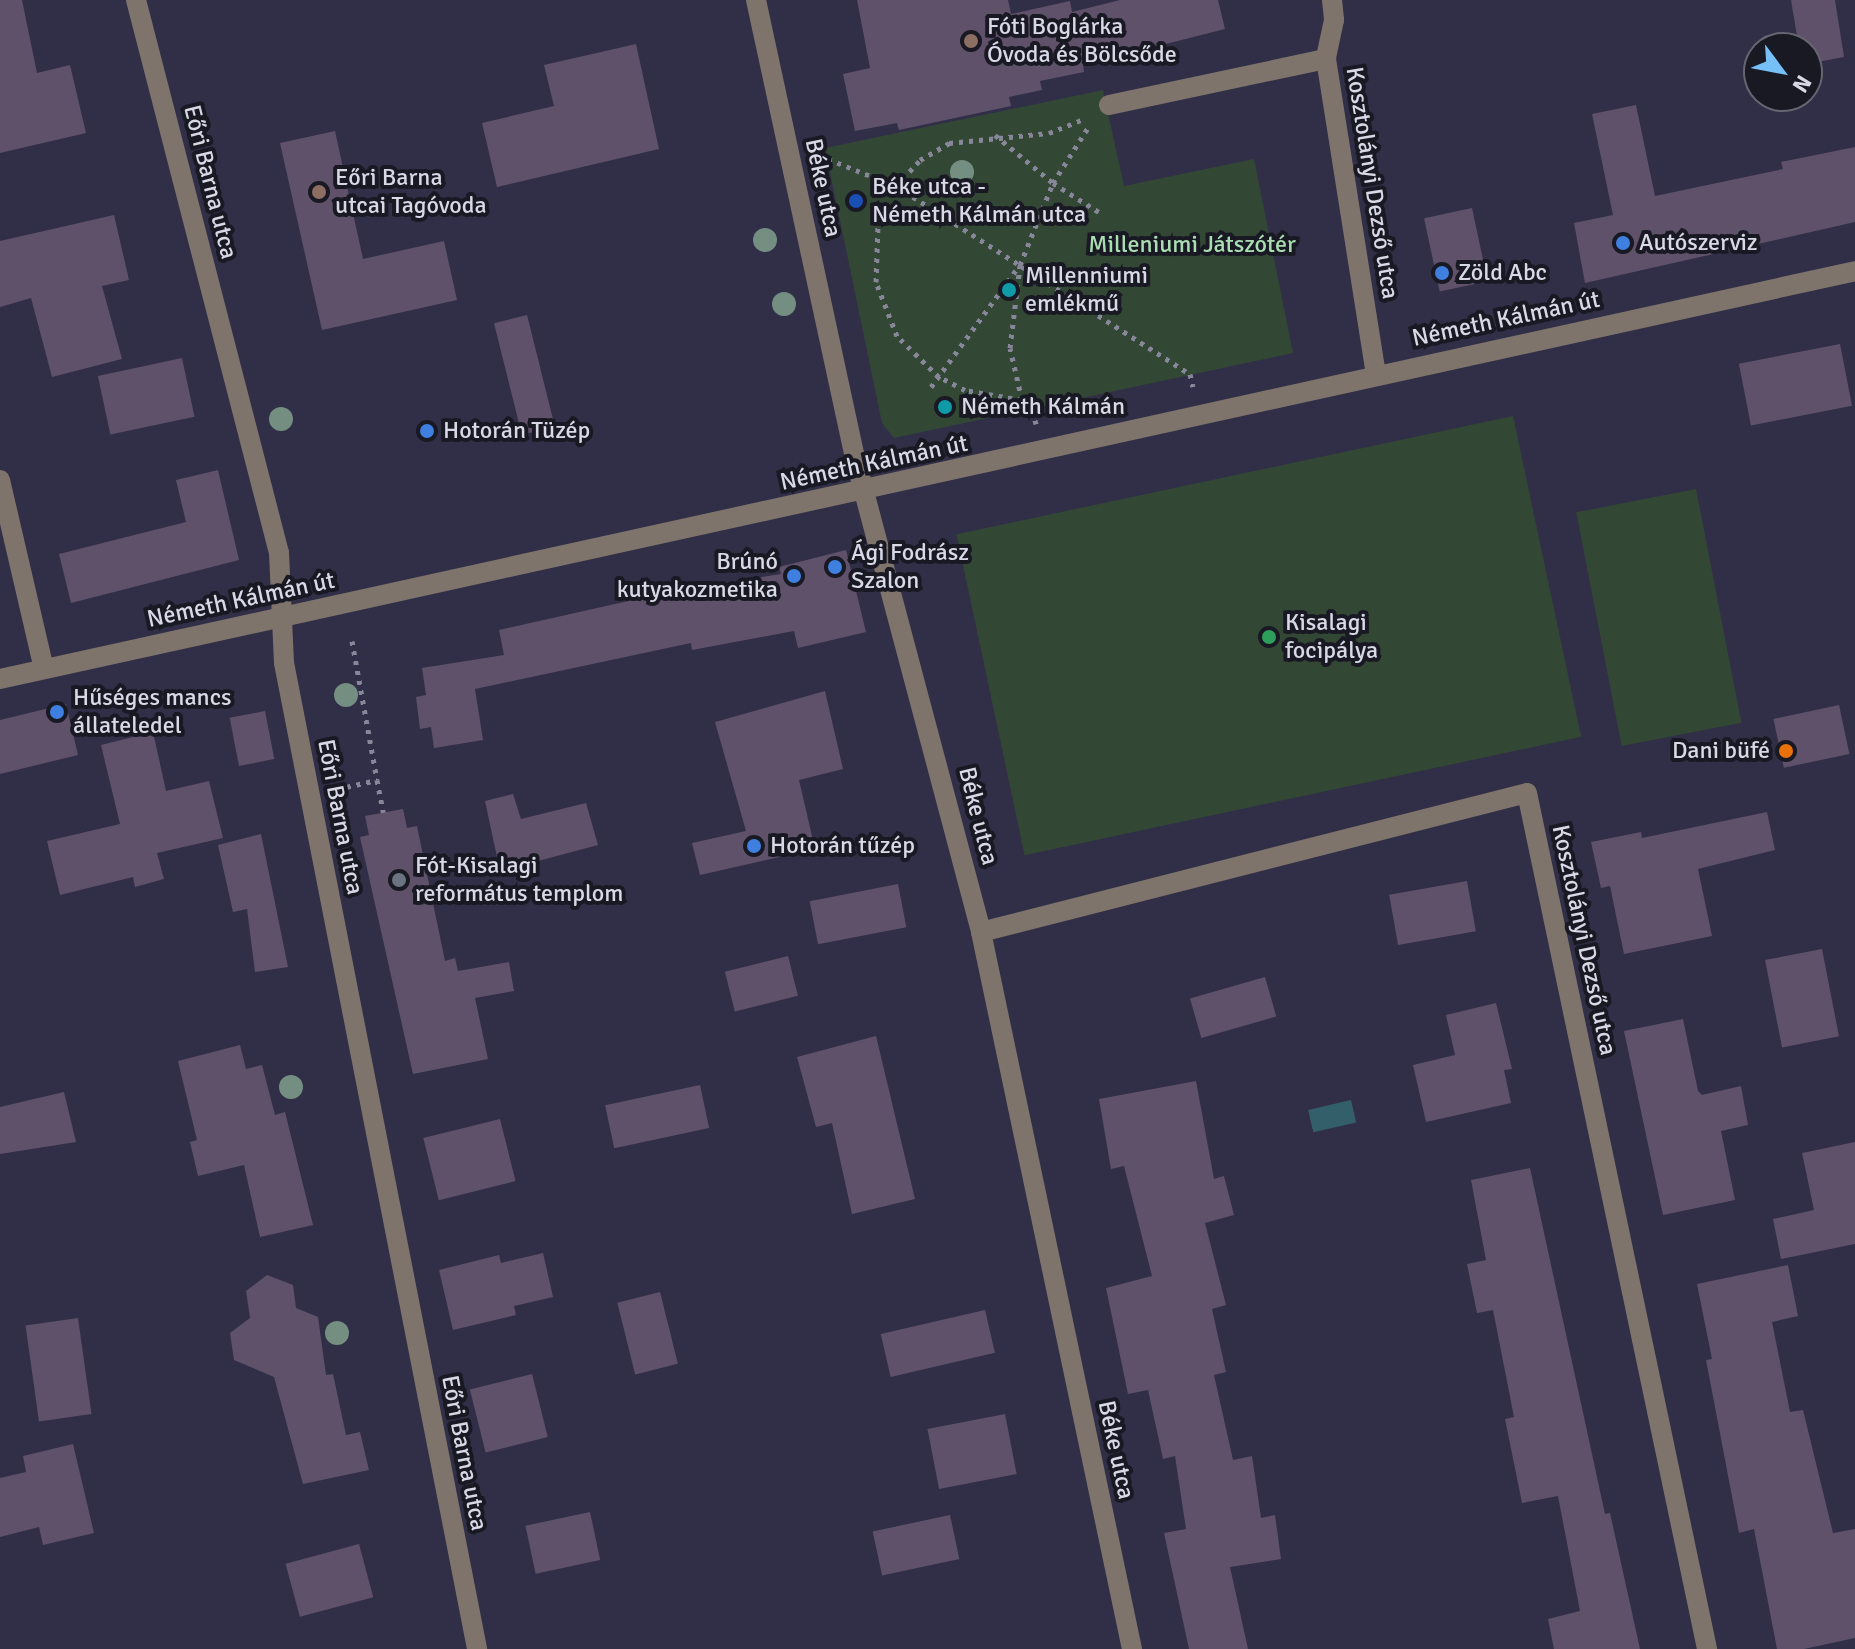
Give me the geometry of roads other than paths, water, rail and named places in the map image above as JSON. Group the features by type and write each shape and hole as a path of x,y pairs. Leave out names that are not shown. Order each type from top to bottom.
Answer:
{"street":[{"name":"Eőri Barna utca","path":"136,0 279,553 284,663 477,1649"},
{"name":"Béke utca","path":"756,0 866,492 981,932 1132,1649"},
{"name":"Kosztolányi Dezső utca","path":"1332,0 1334,20 1326,59 1376,374"},
{"path":"1109,105 1326,59"},
{"name":"Németh Kálmán út","path":"0,679 866,492 1376,374 1855,271"},
{"path":"0,480 44,669"},
{"name":"Kosztolányi Dezső utca","path":"981,932 1527,793 1707,1649"}],"place":[{"name":"Fóti Boglárka Óvoda és Bölcsőde","path":"971,41"},
{"name":"Eőri Barna utcai Tagóvoda","path":"319,192"},
{"name":"Béke utca - Németh Kálmán utca","path":"856,201"},
{"name":"Autószerviz","path":"1623,243"},
{"name":"Zöld Abc","path":"1442,273"},
{"name":"Millenniumi emlékmű","path":"1009,290"},
{"name":"Németh Kálmán","path":"945,407"},
{"name":"Hotorán Tüzép","path":"427,431"},
{"name":"Ági Fodrász Szalon","path":"835,567"},
{"name":"Brúnó kutyakozmetika","path":"794,576"},
{"name":"Kisalagi focipálya","path":"1269,637"},
{"name":"Hűséges mancs állateledel","path":"57,712"},
{"name":"Dani büfé","path":"1786,751"},
{"name":"Hotorán tűzép","path":"754,846"},
{"name":"Fót-Kisalagi református templom","path":"399,880"}],"park label":[{"name":"Milleniumi Játszótér","path":"1192,245"}]}
